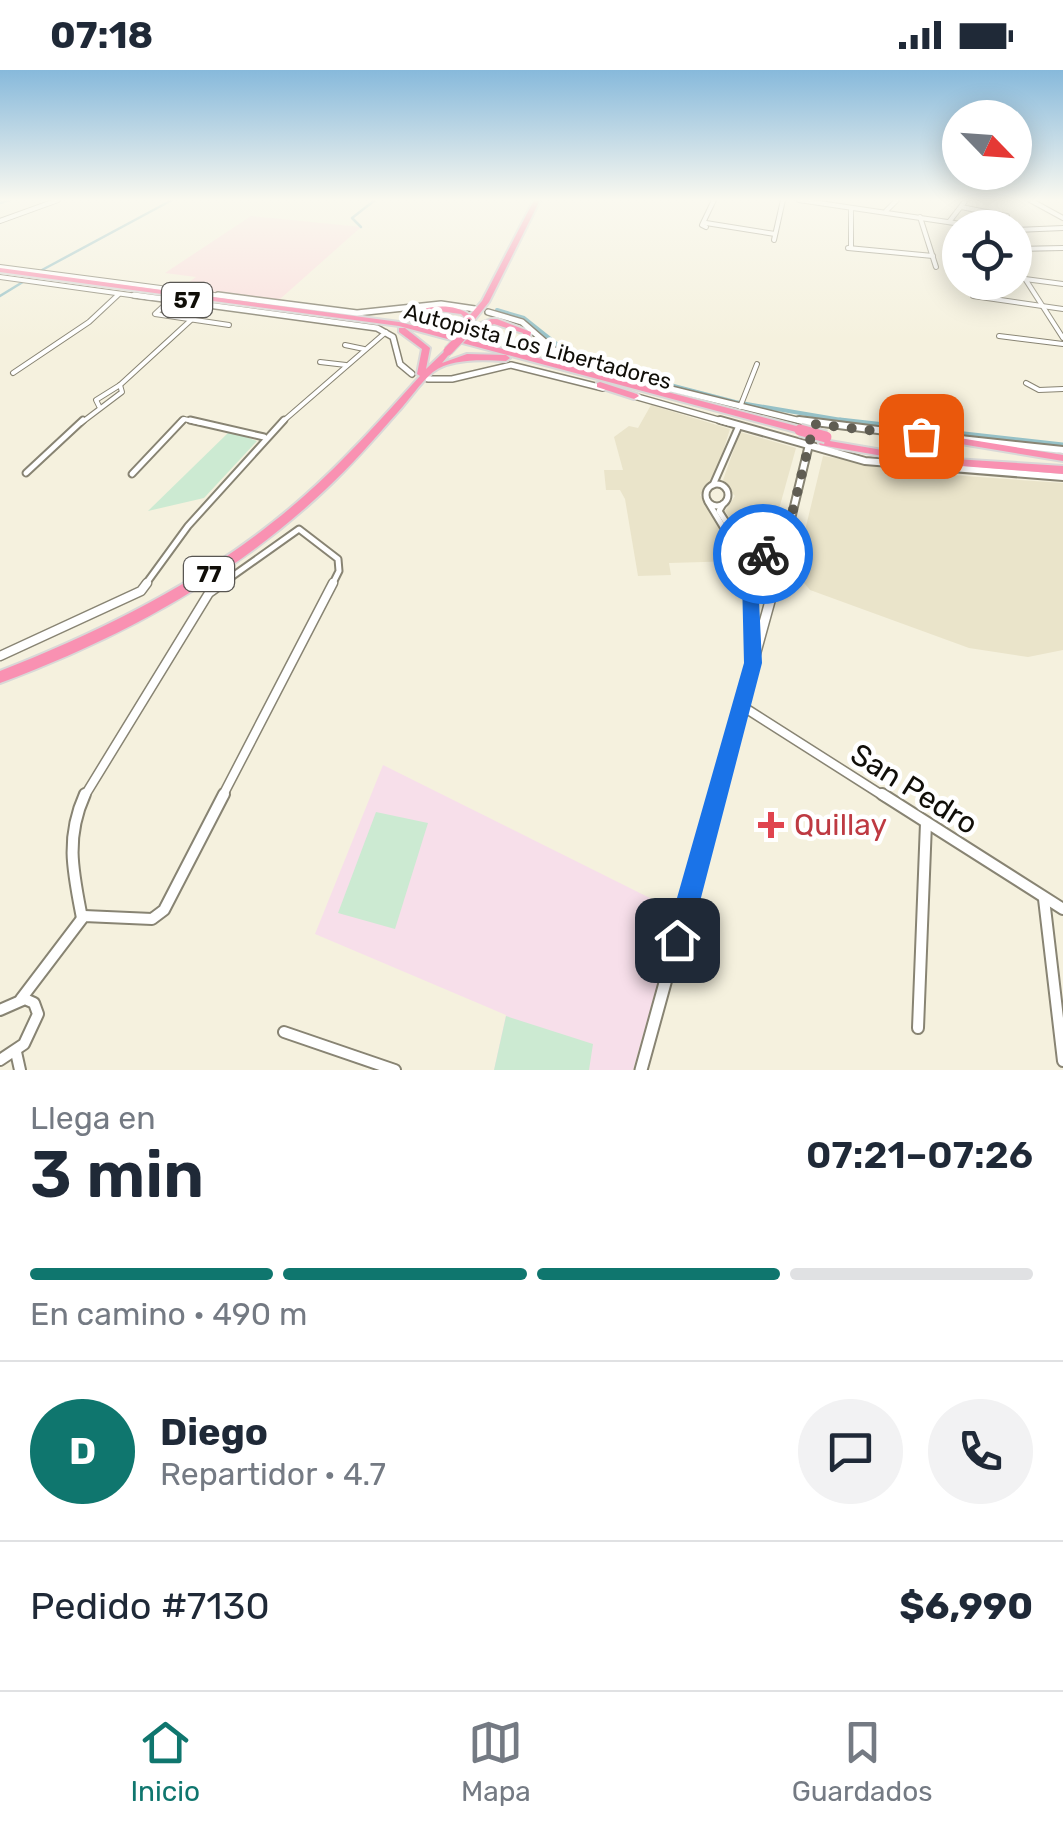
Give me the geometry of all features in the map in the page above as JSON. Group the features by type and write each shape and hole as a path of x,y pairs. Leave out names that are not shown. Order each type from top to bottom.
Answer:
{"highway":[{"name":"77","path":"0,674 113,622 238,549 309,492 490,300 516,247"},
{"name":"Autopista Los Libertadores","path":"0,272 391,330 578,373"},
{"name":"Autopista Los Libertadores","path":"33,277 423,329 825,440 923,460 1063,467"},
{"path":"423,329 411,316 430,308 461,311 468,316 464,330"},
{"path":"464,330 497,321 528,335 518,346 488,346"},
{"path":"391,330 425,345 427,358 420,377"},
{"path":"420,377 463,358 519,360"},
{"path":"578,373 663,388"},
{"path":"578,373 634,396"},
{"path":"941,438 1063,467"}],"street":[{"path":"849,247 933,256"},
{"path":"930,247 935,264"},
{"path":"1032,249 1063,248"},
{"path":"33,277 367,314 441,304 475,309"},
{"path":"33,277 119,294 391,330"},
{"path":"1032,280 1063,284"},
{"path":"1032,290 1063,338"},
{"path":"13,373 88,324 119,294"},
{"path":"1001,300 1063,309"},
{"path":"169,301 155,314 229,326"},
{"path":"488,312 522,322 555,354 572,363 740,408 814,424 1063,450"},
{"path":"99,406 96,400 120,385 190,320"},
{"path":"0,656 144,589 188,526 265,437 391,330"},
{"path":"391,330 400,364 420,377 452,379 516,366 634,396 808,448 892,465 1063,467"},
{"path":"1006,337 1063,338"},
{"path":"345,346 366,350"},
{"path":"320,362 348,365"},
{"path":"740,408 756,364"},
{"path":"31,468 99,406 122,392 120,385"},
{"path":"1043,388 1063,389"},
{"path":"132,474 184,419 265,437"},
{"path":"641,1070 781,563 814,424"},
{"path":"735,428 718,480 703,492 751,573 753,663"},
{"path":"718,480 731,496 720,514 742,546 764,552 781,563"},
{"path":"712,486 723,488"},
{"path":"708,502 723,504"},
{"path":"751,573 792,514"},
{"path":"0,1010 21,999 82,918 69,850 74,818 88,785 209,594 296,529 341,564 161,914 152,919 82,918"},
{"path":"752,595 760,602 770,601"},
{"name":"San Pedro","path":"742,706 1063,909"},
{"path":"918,1028 926,823"},
{"path":"1044,897 1063,1061"},
{"path":"0,1060 16,1052 32,1034 38,1019 34,1003 21,999"},
{"path":"284,1032 395,1070"},
{"path":"16,1052 20,1070"}],"shaded area":[{"path":"205,247 339,247 279,300 181,288 196,277 165,273"},
{"path":"651,405 730,429 714,480 700,495 738,561 669,563 671,575 638,576 625,499 620,490 606,490 604,470 623,470 614,437 629,426 638,428"},
{"path":"740,432 796,448 774,527 764,540 756,542 742,537 725,511 735,496 722,483"},
{"path":"823,456 937,474 1063,483 1063,650 1028,657 969,648 810,590 795,572"},
{"path":"383,765 678,912 633,1070 494,1070 506,1015 315,934"}],"green space":[{"path":"230,431 257,441 204,498 148,511"},
{"path":"376,812 428,823 395,929 338,913"},
{"path":"506,1016 593,1044 589,1070 494,1070"}],"waterway":[{"path":"42,270 85,247"},
{"path":"0,296 31,277"},
{"path":"497,310 524,318 578,361 735,402 844,420"},
{"path":"844,420 1063,445"},
{"path":"844,420 859,423"}],"way so far":[{"path":"763,554 792,514 814,424 921,436"}],"place":[{"name":"Quillay","path":"771,825"}],"route":[{"path":"677,940 753,663 750,579 763,554"}]}
